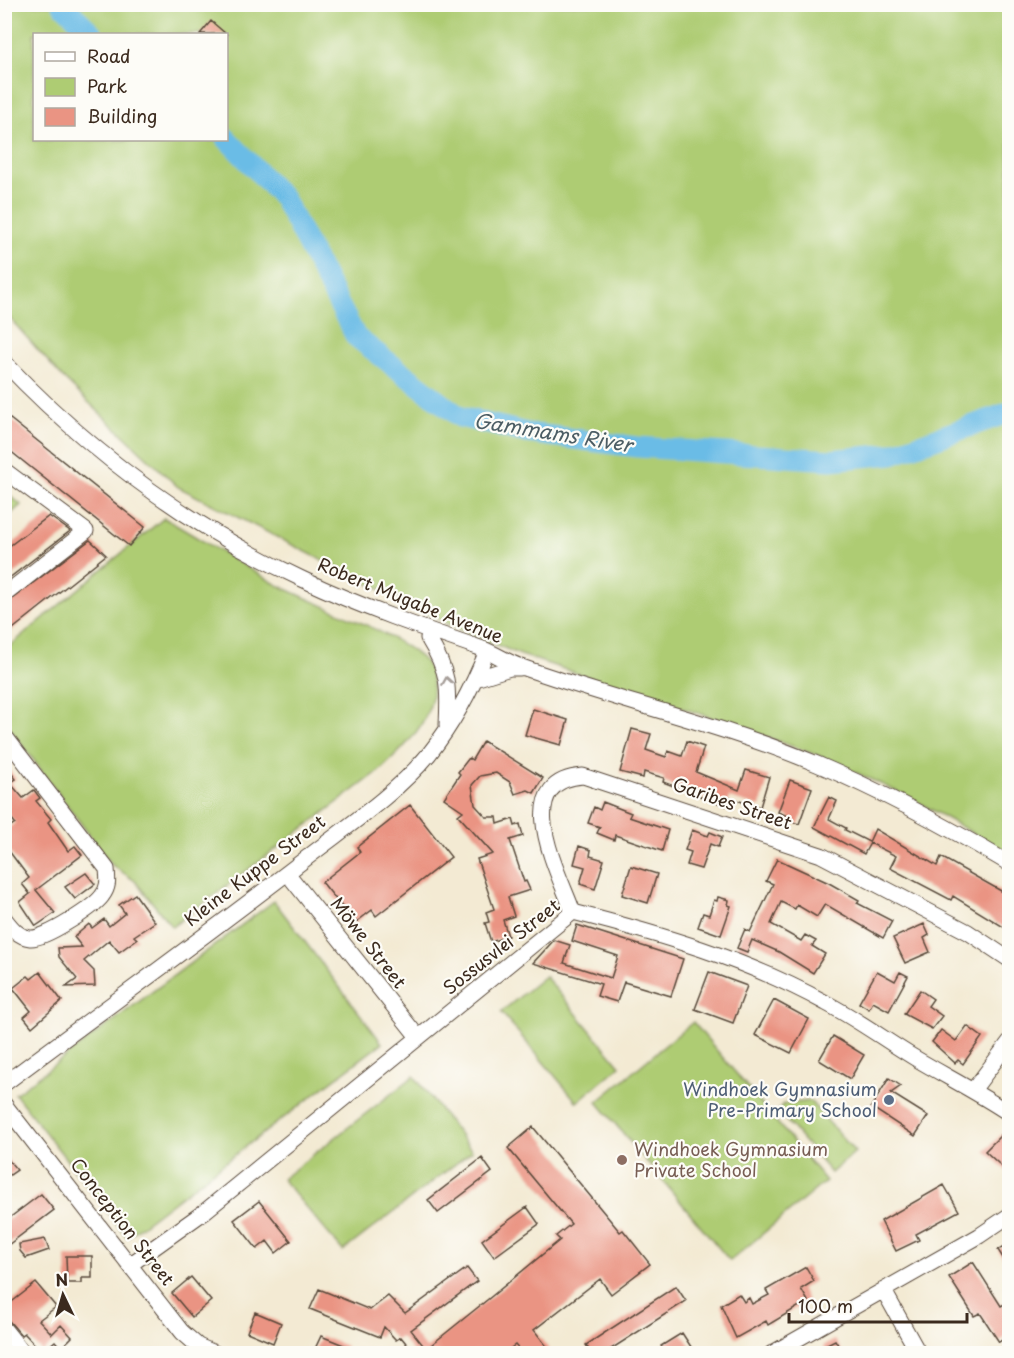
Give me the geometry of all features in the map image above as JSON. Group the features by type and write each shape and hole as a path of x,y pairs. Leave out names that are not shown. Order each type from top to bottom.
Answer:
{"street":[{"name":"Robert Mugabe Avenue","path":"4,362 52,411 100,453 170,505 300,579 485,656"},
{"name":"Robert Mugabe Avenue","path":"4,372 96,458 171,514 266,568 365,615 428,639 627,699 816,764 901,803 1010,864"},
{"path":"4,470 86,531 4,595"},
{"path":"428,639 442,660 446,675 447,728"},
{"name":"Kleine Kuppe Street","path":"4,1084 287,873 405,778 429,753 447,728 475,679 485,656"},
{"path":"475,679 518,666"},
{"path":"4,735 107,869 109,884 101,898 47,935 30,938 14,931 4,918"},
{"name":"Garibes Street","path":"573,912 542,819 545,801 552,786 569,777 583,776 821,855 968,932 1010,960"},
{"name":"Möwe Street","path":"287,873 418,1037"},
{"name":"Sossusvlei Street","path":"131,1264 204,1212 573,912 662,934 729,957 826,1003 918,1059 974,1089 1010,1114"},
{"path":"974,1089 1010,1041"},
{"name":"Conception Street","path":"4,1104 187,1338 217,1353"},
{"path":"771,1353 884,1291 979,1236 1010,1215"},
{"path":"884,1291 919,1353"},
{"path":"4,1329 24,1353"}],"green space":[{"path":"4,5 1009,5 1009,854 911,798 822,757 725,722 521,655 456,628 178,487 63,378 5,313"},
{"path":"5,491 21,505 5,519"},
{"path":"164,518 274,583 359,621 404,645 420,657 429,668 433,684 432,699 420,726 411,739 378,772 172,927 135,881 112,865 5,722 5,650"},
{"path":"274,901 382,1043 127,1237 15,1094"},
{"path":"545,976 620,1066 577,1102 501,1012"},
{"path":"693,1022 826,1181 730,1261 597,1102"},
{"path":"414,1076 472,1151 343,1251 282,1179"},
{"path":"810,1101 855,1152 831,1173 778,1111 784,1104"}],"building":[{"path":"211,21 225,33 201,33"},
{"path":"4,414 145,527 129,546 4,446"},
{"path":"49,516 70,531 4,582 4,550"},
{"path":"90,540 106,555 4,636 4,605"},
{"path":"533,709 568,720 561,745 525,735"},
{"path":"632,729 651,734 646,750 666,757 668,751 682,756 687,741 704,747 696,772 739,790 746,770 769,777 760,807 729,798 726,806 663,782 664,778 644,772 643,778 620,772"},
{"path":"483,741 543,778 534,793 528,790 515,794 510,782 496,773 480,776 472,785 475,805 486,817 497,817 498,824 513,819 515,826 520,824 523,836 510,840 524,882 526,881 530,890 508,897 514,916 503,920 508,936 491,942 485,923 489,922 486,912 494,909 477,859 493,854 458,815 463,811 444,798 460,774 458,772 469,758 472,760"},
{"path":"4,764 16,779 10,783 23,798 34,790 40,798 36,801 51,819 48,822 68,851 75,846 82,855 36,890 55,913 36,926 20,902 30,894 22,884 29,878 9,851 4,854 4,831 15,823 4,809"},
{"path":"790,780 812,788 799,824 789,821 790,817 778,812"},
{"path":"829,797 837,801 829,819 846,828 845,830 869,842 875,829 937,866 941,857 1010,896 1010,931 953,896 951,900 890,868 896,856 870,843 864,854 814,827"},
{"path":"603,802 631,813 629,817 668,830 662,851 615,835 614,840 597,833 600,827 588,823 594,807 600,810"},
{"path":"410,805 451,857 376,916 372,910 355,923 322,882 360,852 357,847"},
{"path":"692,830 708,836 710,832 722,837 718,847 710,844 701,869 687,865 691,852 685,850"},
{"path":"579,846 591,850 590,856 604,860 595,889 580,884 585,867 574,864"},
{"path":"777,859 829,883 859,900 857,903 892,921 883,938 825,904 817,917 797,905 795,909 781,902 771,924 801,941 805,935 816,941 812,946 825,954 813,973 779,952 752,940 747,952 737,948 745,929 750,932 773,884 766,881"},
{"path":"631,866 657,874 648,903 622,895"},
{"path":"86,873 95,884 75,899 65,887"},
{"path":"135,894 155,922 134,936 137,939 119,952 109,940 84,961 94,971 95,986 66,987 77,979 59,957 58,948 82,947 74,937 89,924 92,928 104,919 109,926 125,913 119,905"},
{"path":"718,897 729,900 728,905 731,906 721,935 698,927 703,913 709,915 714,900 717,901"},
{"path":"924,924 929,935 924,938 930,952 905,963 893,938"},
{"path":"577,925 683,959 671,996 624,982 617,1002 597,996 601,984 533,963 554,940 570,945 564,963 611,978 618,956 572,941"},
{"path":"877,971 895,981 900,972 908,976 889,1011 873,1002 869,1009 859,1003"},
{"path":"40,972 62,1001 32,1027 24,1017 31,1011 13,988 28,976 31,979"},
{"path":"709,972 747,986 733,1023 695,1009"},
{"path":"920,990 933,999 928,1006 942,1016 932,1029 904,1014"},
{"path":"774,1000 809,1019 791,1053 755,1035"},
{"path":"967,1026 982,1037 963,1064 958,1060 955,1063 932,1042 941,1030 956,1041"},
{"path":"833,1036 864,1055 850,1079 819,1060"},
{"name":"Windhoek Gymnasium Pre-Primary School","path":"889,1078 901,1086 891,1093 928,1116 915,1136 871,1107"},
{"path":"533,1127 620,1232 623,1230 650,1264 611,1294 600,1279 534,1330 552,1353 522,1353 515,1345 504,1353 414,1353 401,1337 396,1340 384,1327 380,1337 310,1309 319,1289 370,1310 388,1296 405,1313 467,1268 477,1281 411,1330 426,1349 492,1296 560,1240 556,1236 571,1224 508,1148"},
{"path":"1002,1134 1010,1141 1010,1174 985,1151"},
{"path":"4,1155 17,1170 4,1179"},
{"path":"482,1158 492,1172 438,1213 428,1200"},
{"path":"944,1185 959,1211 916,1234 919,1240 896,1251 881,1221"},
{"path":"41,1194 54,1210 4,1248 4,1222"},
{"path":"259,1201 291,1241 276,1253 267,1241 257,1249 234,1220"},
{"path":"527,1207 539,1224 494,1257 482,1240"},
{"path":"45,1239 49,1250 26,1258 20,1251 19,1244"},
{"path":"1010,1243 1010,1269 998,1250"},
{"path":"66,1256 92,1256 92,1278 82,1278 82,1283 67,1283"},
{"path":"973,1262 1001,1306 1010,1301 1010,1335 999,1342 980,1313 974,1316 949,1277"},
{"path":"806,1267 814,1281 801,1289 808,1301 768,1325 766,1321 736,1338 721,1305 739,1294 744,1302 749,1298 752,1304 769,1295 766,1290"},
{"path":"191,1277 211,1301 192,1317 172,1293"},
{"path":"36,1283 56,1307 39,1320 52,1334 61,1325 72,1337 61,1348 55,1341 42,1352 24,1333 21,1335 4,1315 4,1308"},
{"path":"676,1286 686,1301 605,1353 591,1353 586,1345"},
{"path":"255,1312 281,1323 273,1343 247,1332"},
{"path":"682,1333 695,1353 666,1353 661,1346"},
{"path":"321,1336 346,1346 343,1353 313,1353"},
{"path":"835,1340 843,1353 827,1353 823,1346"}],"waterway":[{"name":"Gammams River","path":"62,4 92,33"},
{"name":"Gammams River","path":"228,140 283,198 356,337 460,417 527,433 637,447 831,460 892,454 1010,412"}],"place":[{"name":"Windhoek Gymnasium Pre-Primary School","path":"889,1100"},
{"name":"Windhoek Gymnasium Private School","path":"622,1160"}]}
